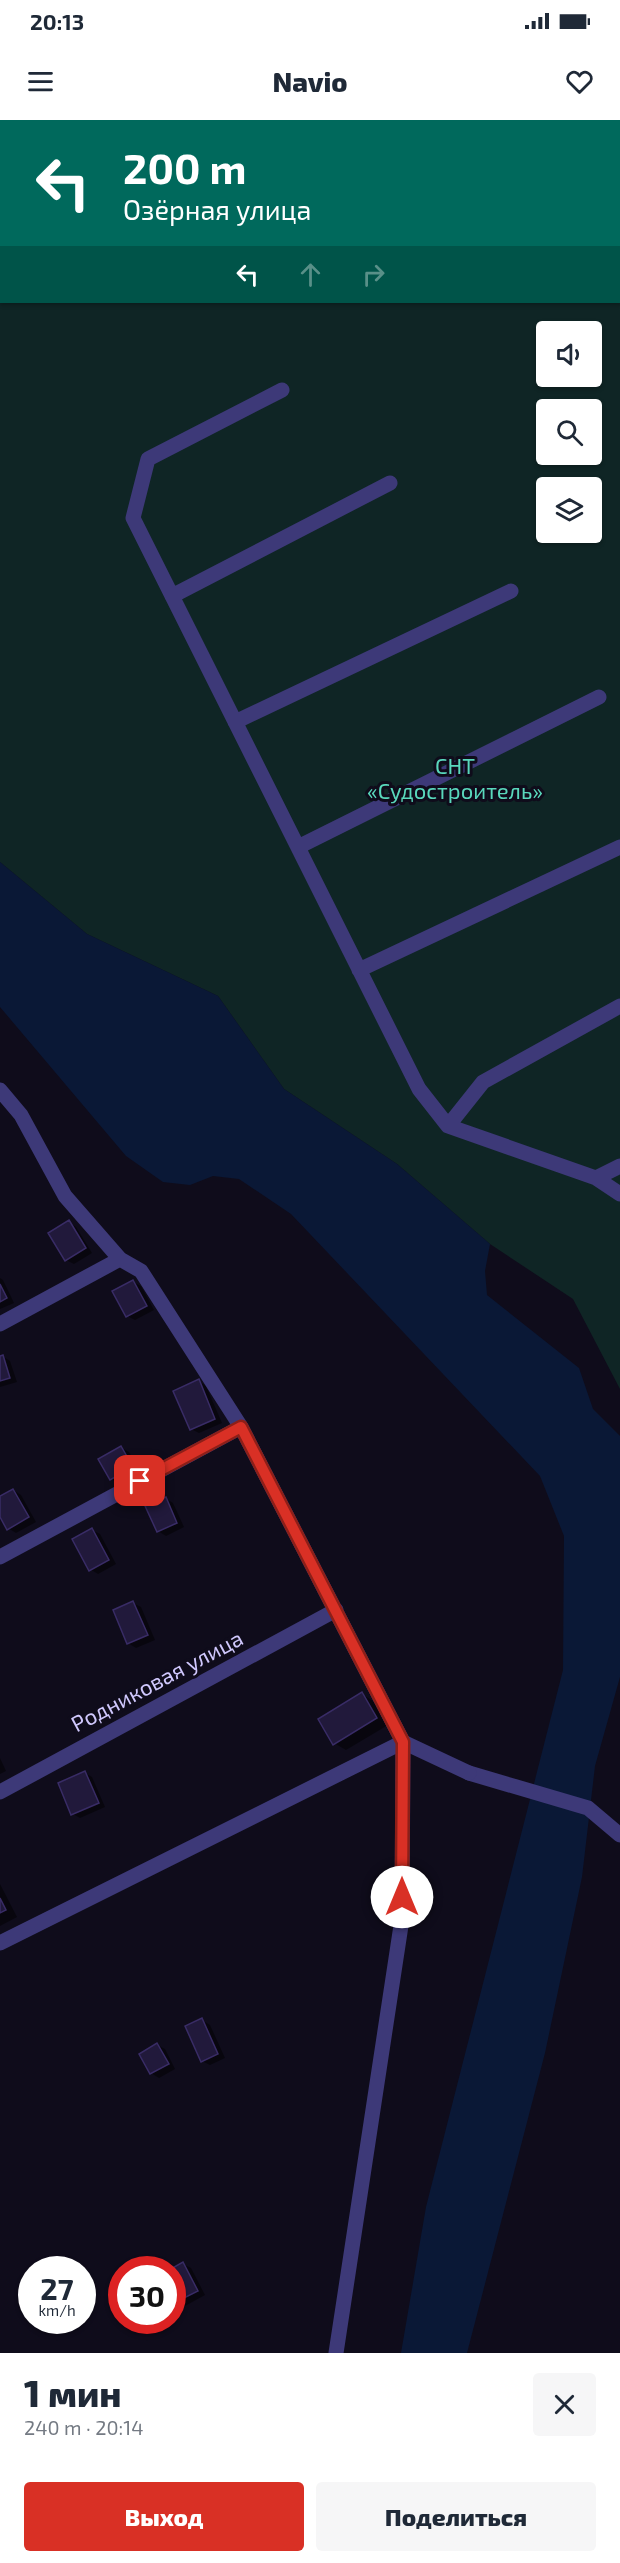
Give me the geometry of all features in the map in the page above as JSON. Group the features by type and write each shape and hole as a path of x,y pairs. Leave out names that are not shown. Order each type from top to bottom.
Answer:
{"street":[{"path":"282,390 148,459 133,518 419,1089 448,1126 596,1178 620,1194"},
{"path":"172,597 390,483"},
{"path":"235,722 511,591"},
{"path":"298,847 599,697"},
{"path":"359,970 620,847"},
{"path":"448,1126 483,1082 620,1006"},
{"path":"1,1094 21,1115 65,1196 120,1258 141,1271 241,1427 403,1742 402,1919 336,2353"},
{"path":"596,1178 620,1166"},
{"path":"0,1324 120,1258"},
{"path":"0,1557 241,1427"},
{"name":"Родниковая улица","path":"0,1792 336,1611"},
{"path":"403,1742 469,1773 588,1808 620,1835"},
{"path":"0,1943 403,1742"}],"green space":[{"name":"СНТ «Судостроитель»","path":"0,303 620,303 620,1389 573,1299 490,1244 397,1164 284,1089 218,996 87,934 0,862"}],"water":[{"path":"0,862 87,934 218,996 284,1089 397,1164 490,1244 485,1271 487,1295 579,1368 593,1409 620,1436 620,1677 595,1766 582,1877 545,2053 467,2353 401,2353 426,2207 563,1670 564,1536 540,1476 291,1214 239,1179 213,1176 190,1185 163,1182 126,1156 0,1007"}],"building":[{"path":"69,1220 86,1248 65,1261 48,1233"},
{"path":"133,1280 147,1306 126,1317 112,1291"},
{"path":"0,1284 7,1298 0,1302"},
{"path":"3,1355 10,1378 0,1381 0,1356"},
{"path":"199,1379 215,1419 190,1430 173,1391"},
{"path":"121,1446 133,1467 110,1480 98,1459"},
{"path":"13,1489 29,1517 7,1530 0,1517 0,1496"},
{"path":"166,1497 177,1523 157,1532 145,1506"},
{"path":"92,1528 109,1560 89,1571 72,1539"},
{"path":"133,1601 148,1635 127,1644 113,1610"},
{"path":"362,1692 377,1718 333,1745 318,1719"},
{"path":"85,1771 99,1803 71,1815 58,1783"},
{"path":"0,1898 6,1910 0,1913"},
{"path":"202,2018 218,2054 201,2062 185,2026"},
{"path":"157,2043 169,2064 150,2074 139,2054"},
{"path":"186,2268 198,2291 186,2297"}],"route":[{"path":"140,1481 241,1427 403,1742 402,1897"}]}
